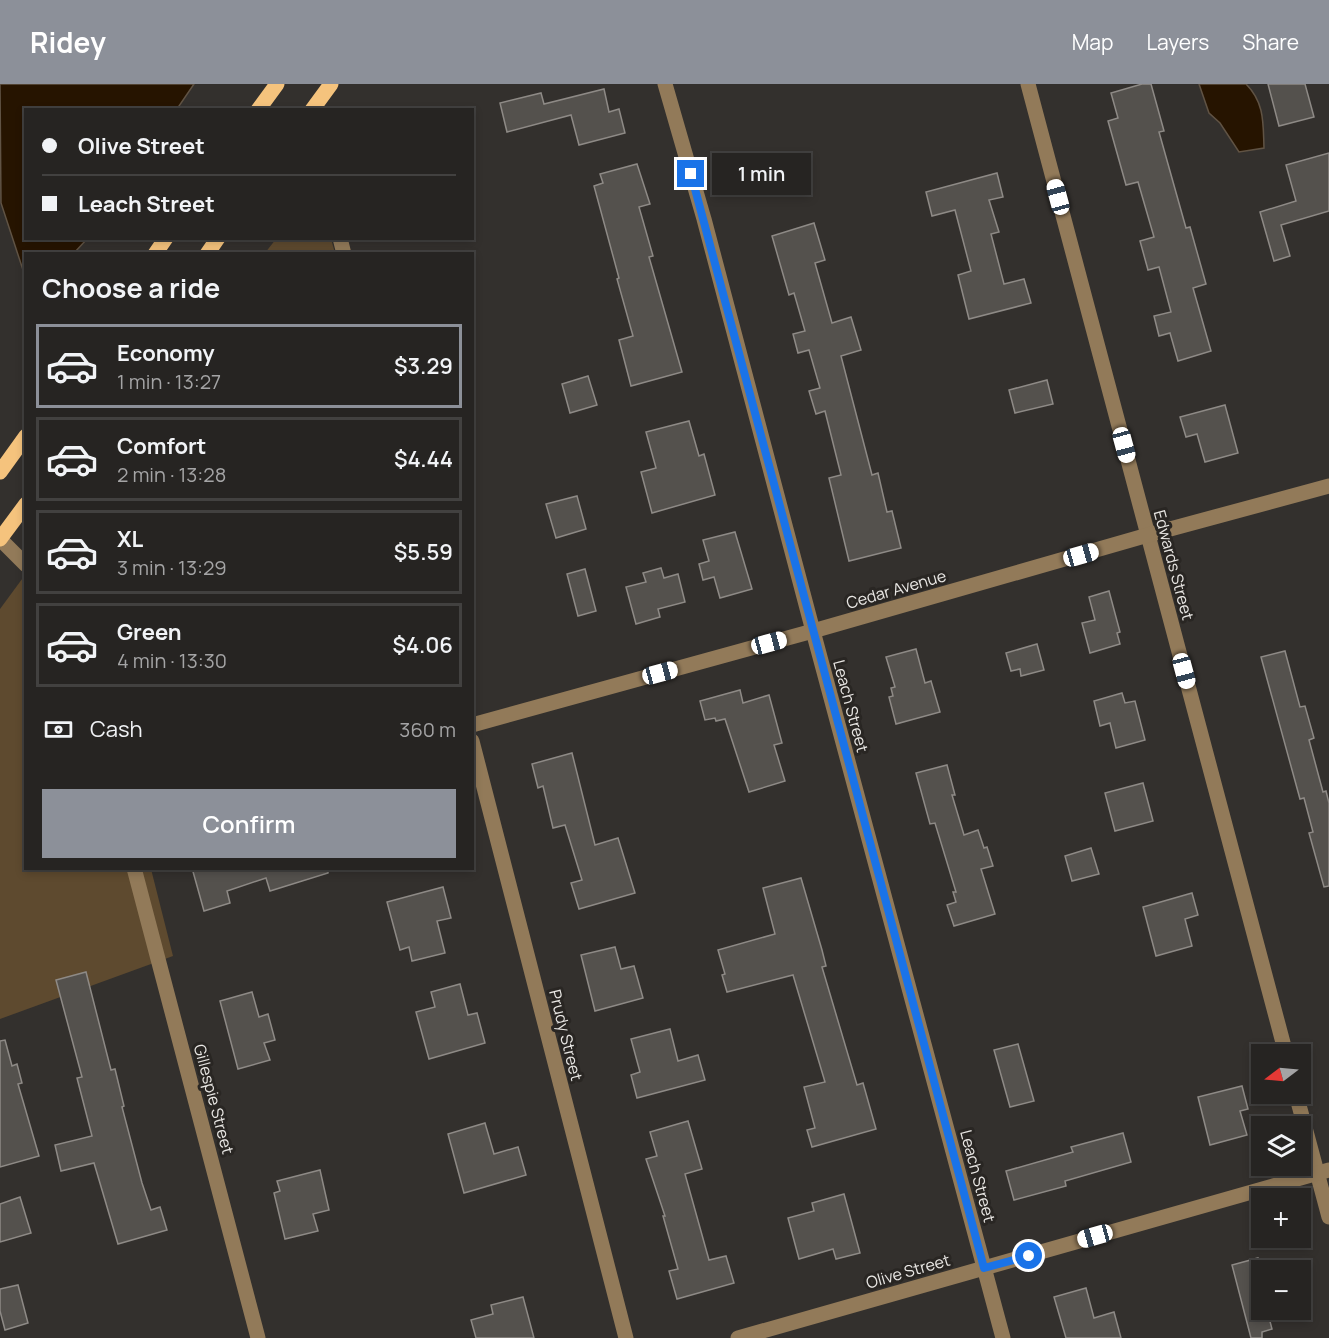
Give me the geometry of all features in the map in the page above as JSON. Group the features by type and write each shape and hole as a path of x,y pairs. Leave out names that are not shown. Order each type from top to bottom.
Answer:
{"main road":[{"path":"260,108 278,84"},
{"path":"313,108 331,84"},
{"path":"0,472 24,439"},
{"path":"0,539 24,507"}],"street":[{"name":"Leach Street","path":"665,84 704,219 1003,1338"},
{"name":"Edwards Street","path":"1028,84 1283,1044"},
{"name":"Cedar Avenue","path":"474,723 1329,486"},
{"path":"0,539 24,562"},
{"name":"Prudy Street","path":"474,749 626,1338"},
{"name":"Gillespie Street","path":"136,870 258,1338"},
{"path":"1299,1104 1323,1172 1329,1216"},
{"name":"Olive Street","path":"738,1338 1323,1172"}],"shaded area":[{"path":"0,84 194,84 178,108 24,108 24,240 86,240 75,252 24,252 24,273 1,203"},
{"path":"1199,84 1246,84 1260,106 1264,148 1239,152 1220,123 1209,113"},
{"path":"275,240 331,240 335,252 266,252"},
{"path":"24,576 24,870 151,870 173,956 0,1019 0,609"}],"building":[{"path":"1142,84 1151,84 1164,131 1159,132 1186,228 1190,227 1206,284 1193,288 1211,351 1178,361 1170,333 1159,336 1154,316 1171,312 1159,267 1148,270 1140,241 1154,237 1138,182 1126,185 1108,121 1118,118 1111,93"},
{"path":"1268,84 1305,84 1314,117 1279,126"},
{"path":"604,89 609,112 619,109 625,133 579,145 571,115 507,132 500,103 541,93 544,104"},
{"path":"1329,153 1329,211 1281,225 1290,256 1274,261 1260,212 1296,201 1286,165"},
{"path":"637,164 650,204 639,207 653,256 649,257 682,372 631,386 619,340 633,336 594,186 603,183 600,174"},
{"path":"997,173 1003,197 989,200 999,232 991,234 1004,284 1024,279 1031,303 969,319 958,275 971,271 955,210 932,216 926,192"},
{"path":"814,223 825,260 815,263 832,323 851,317 861,350 841,356 872,475 878,473 887,512 892,511 901,548 849,561 829,478 841,475 825,411 816,414 809,391 820,388 809,350 798,353 793,334 805,331 794,293 789,295 772,236"},
{"path":"588,376 597,405 570,413 562,384"},
{"path":"1047,380 1053,404 1015,413 1009,390"},
{"path":"1225,405 1238,453 1205,462 1197,434 1186,437 1180,417"},
{"path":"689,421 699,456 704,454 715,495 652,513 641,472 656,468 646,432"},
{"path":"577,496 586,529 556,538 546,504"},
{"path":"735,532 752,589 720,598 714,577 703,580 699,564 709,561 703,540"},
{"path":"661,568 664,578 678,574 685,602 658,609 660,617 636,624 626,587 646,582 643,573"},
{"path":"585,569 596,611 578,616 567,574"},
{"path":"1109,591 1120,632 1117,633 1120,644 1090,653 1082,623 1095,620 1089,597"},
{"path":"1037,644 1044,670 1021,676 1020,669 1011,671 1006,653"},
{"path":"916,649 925,683 931,681 940,712 896,724 889,697 893,696 891,688 895,687 886,657"},
{"path":"1285,651 1300,707 1305,706 1314,738 1309,740 1323,792 1326,791 1329,803 1329,886 1324,887 1309,833 1313,832 1304,798 1300,799 1261,657"},
{"path":"740,690 743,703 769,695 782,743 774,745 785,781 749,792 725,719 705,720 700,701"},
{"path":"1122,693 1125,703 1135,701 1145,740 1116,748 1110,723 1100,726 1094,701"},
{"path":"572,753 595,845 618,838 635,893 579,909 571,883 582,880 565,825 553,828 543,786 538,788 532,764"},
{"path":"947,765 955,795 952,795 964,835 978,830 993,866 981,869 995,914 954,926 947,905 956,902 953,892 956,892 935,823 930,824 916,773"},
{"path":"1143,783 1153,821 1115,831 1105,793"},
{"path":"1091,848 1099,874 1072,881 1065,856"},
{"path":"193,870 328,870 328,873 270,891 266,878 227,891 230,903 204,911"},
{"path":"801,878 826,966 822,967 857,1085 863,1083 876,1129 812,1147 807,1130 815,1128 804,1087 825,1082 793,975 727,992 722,975 725,974 718,950 775,934 763,888"},
{"path":"443,887 451,918 437,921 445,953 412,961 409,947 400,950 387,902"},
{"path":"1192,893 1198,915 1185,919 1192,946 1156,956 1143,907"},
{"path":"615,947 621,969 634,966 643,998 595,1011 581,955"},
{"path":"86,972 111,1070 115,1069 124,1106 122,1107 142,1183 151,1210 160,1207 167,1230 118,1244 94,1163 61,1171 55,1145 92,1136 77,1078 82,1077 56,980"},
{"path":"460,984 468,1015 477,1013 485,1043 429,1059 416,1012 435,1007 431,992"},
{"path":"252,992 259,1017 268,1014 275,1040 264,1043 270,1060 238,1069 220,1001"},
{"path":"670,1029 678,1061 698,1055 705,1080 637,1098 631,1075 640,1072 631,1039"},
{"path":"5,1040 12,1066 17,1064 22,1083 18,1084 39,1156 0,1167 0,1041"},
{"path":"1018,1044 1034,1101 1010,1107 994,1050"},
{"path":"1242,1086 1248,1109 1240,1111 1247,1135 1210,1145 1198,1097"},
{"path":"688,1121 702,1169 685,1174 709,1260 726,1256 734,1283 677,1299 669,1271 678,1269 663,1216 665,1216 646,1159 657,1156 650,1132"},
{"path":"485,1123 494,1154 518,1147 526,1175 464,1193 448,1134"},
{"path":"1123,1133 1131,1162 1065,1181 1066,1186 1014,1200 1006,1171 1073,1152 1071,1147"},
{"path":"320,1170 329,1210 313,1214 318,1231 285,1239 274,1193 280,1191 277,1181"},
{"path":"844,1194 860,1253 836,1259 833,1249 799,1259 788,1218 814,1211 812,1203"},
{"path":"20,1197 31,1233 0,1242 0,1204"},
{"path":"1258,1258 1259,1260 1251,1260 1251,1320 1270,1320 1272,1329 1262,1332 1262,1338 1251,1338 1232,1265"},
{"path":"18,1285 28,1323 5,1330 0,1311 0,1289"},
{"path":"1086,1288 1094,1318 1114,1312 1121,1338 1066,1338 1054,1297"},
{"path":"523,1297 534,1338 476,1338 471,1320 493,1314 491,1305"}],"route":[{"path":"691,174 984,1268 1029,1256"}]}
